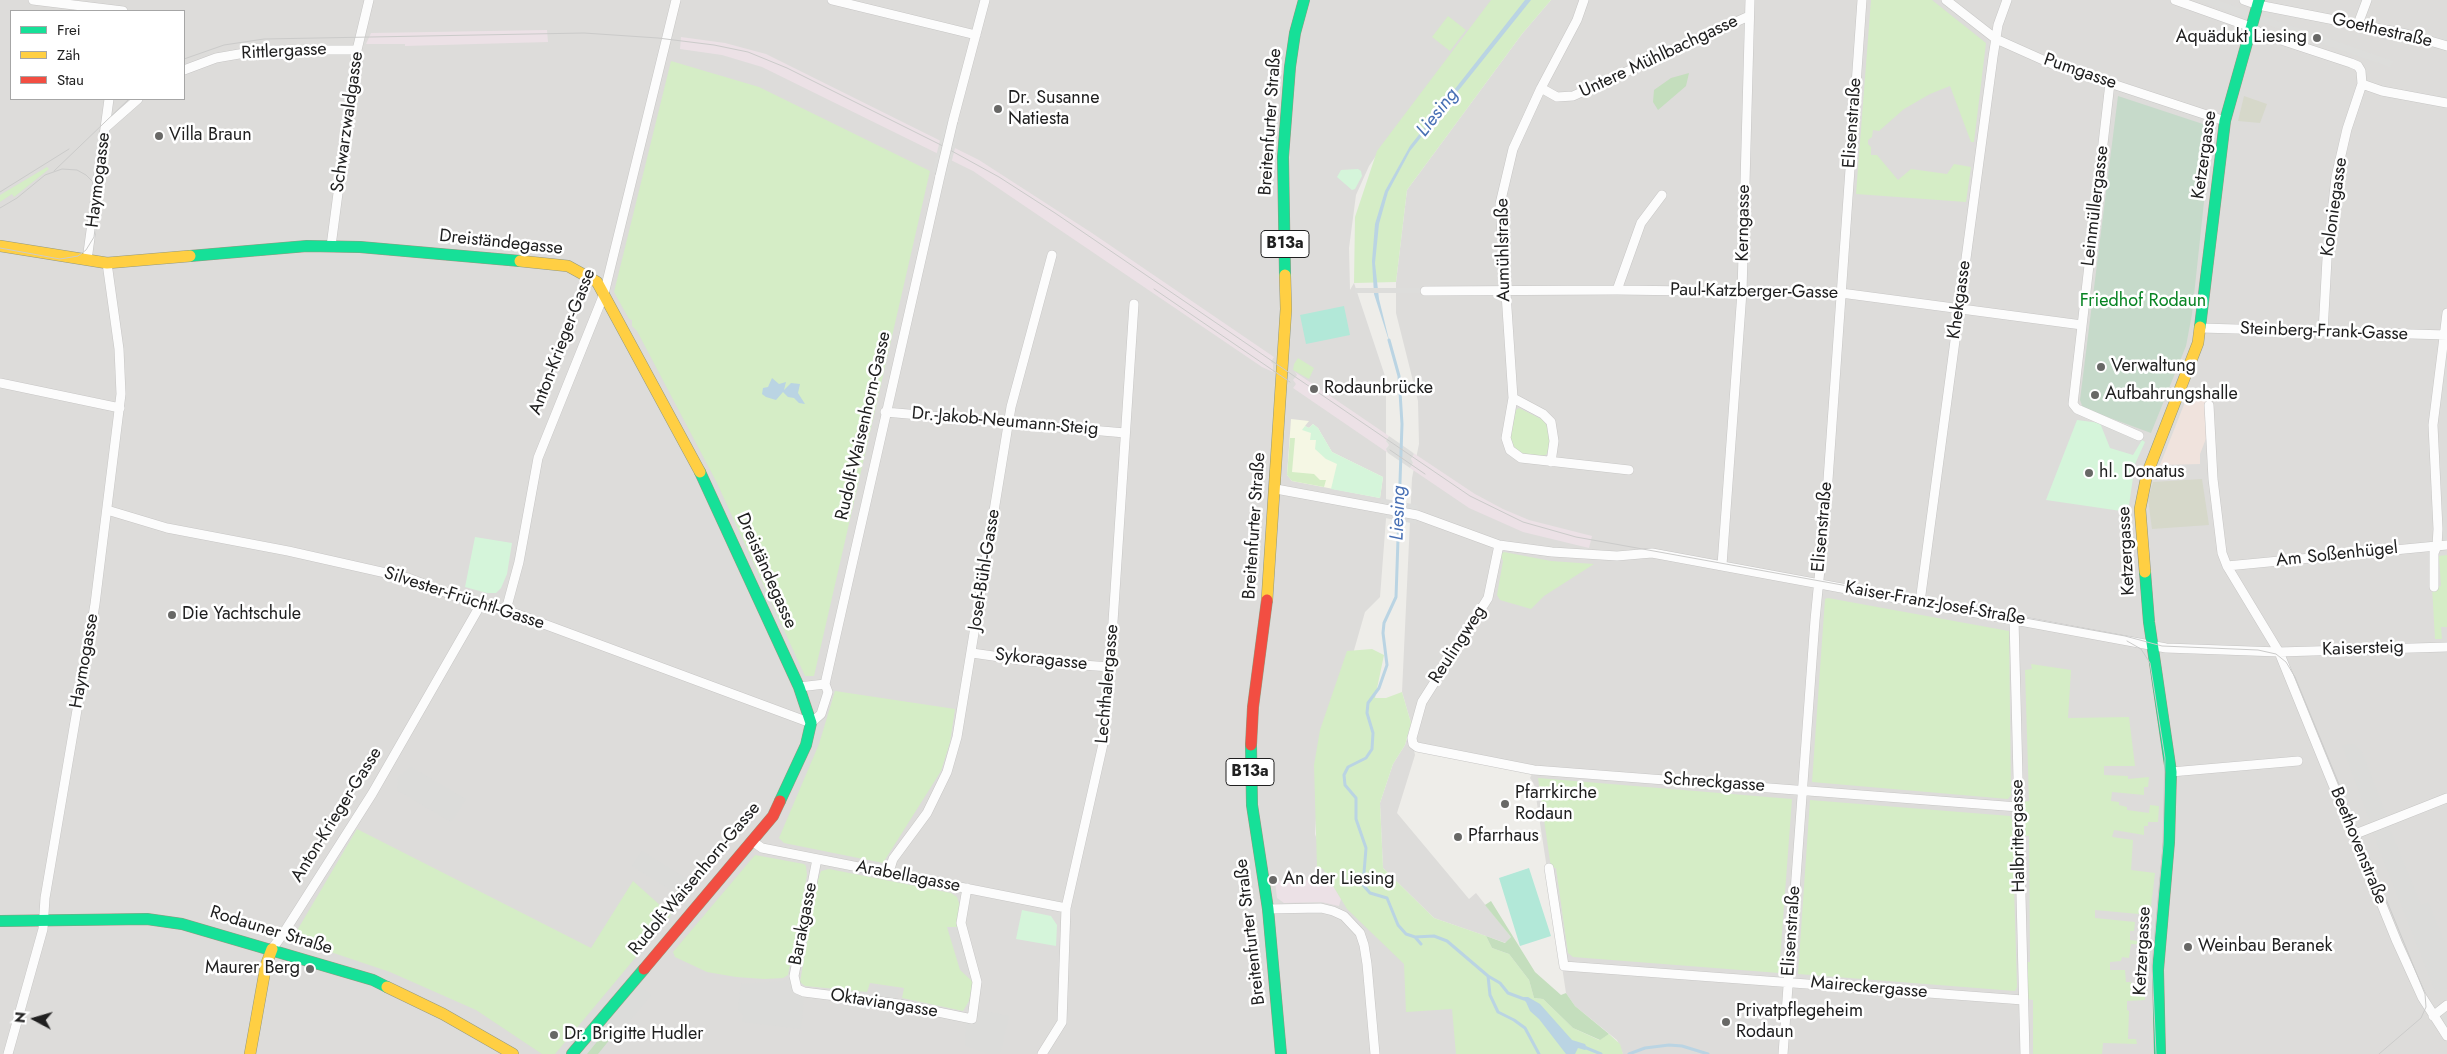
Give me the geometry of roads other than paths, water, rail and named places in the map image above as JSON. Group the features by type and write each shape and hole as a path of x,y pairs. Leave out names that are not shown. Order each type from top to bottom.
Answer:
{"main road":[{"name":"Breitenfurter Straße","path":"1281,1054 1268,909 1256,834 1250,761 1253,708 1269,582 1287,302 1283,157 1290,67 1295,33 1304,0"},
{"name":"Ketzergasse","path":"2160,1054 2158,970 2169,842 2171,772 2154,645 2149,622 2140,509 2142,492 2154,456 2194,358 2201,328 2225,120 2259,2"},
{"name":"Dreiständegasse","path":"0,246 107,263 331,246 563,265 585,274 597,282 604,294 709,488 799,687 811,723"},
{"name":"Rudolf-Waisenhorn-Gasse","path":"572,1054 773,816 806,744 811,723"},
{"name":"Rodauner Straße","path":"0,921 147,919 182,924 373,980 443,1014 514,1054"},
{"name":"Anton-Krieger-Gasse","path":"250,1054 266,965 272,949"}],"street":[{"path":"33,0 123,8"},
{"name":"Schwarzwaldgasse","path":"331,246 357,50 369,0"},
{"name":"Anton-Krieger-Gasse","path":"506,610 519,562 538,458 604,294 676,0"},
{"path":"832,0 976,35 985,0"},
{"name":"Aumühlstraße","path":"1584,0 1577,20 1541,88 1514,149 1500,204 1512,398 1506,438 1510,450 1521,458 1629,470"},
{"name":"Kerngasse","path":"1722,565 1742,292 1750,0"},
{"name":"Elisenstraße","path":"1783,1054 1818,583 1826,508 1862,0"},
{"name":"Pumgasse","path":"1946,0 1996,39 2052,64 2225,120"},
{"name":"Khekgasse","path":"1920,602 1996,39 2007,0"},
{"path":"2175,0 2358,66 2362,84 2382,92 2447,103"},
{"name":"Goethestraße","path":"2244,0 2406,34 2447,46"},
{"path":"2358,24 2367,0"},
{"name":"Untere Mühlbachgasse","path":"1541,88 1557,97 1573,96 1749,16"},
{"name":"Rudolf-Waisenhorn-Gasse","path":"811,723 822,714 828,692 825,684 885,412 953,121 976,35"},
{"name":"Rittlergasse","path":"185,70 216,58 262,50 357,50"},
{"name":"Leinmüllergasse","path":"2110,83 2073,404 2077,410 2139,436"},
{"name":"Koloniegasse","path":"2323,332 2327,260 2336,177 2347,130 2362,84"},
{"name":"Haymogasse","path":"87,260 109,100"},
{"path":"105,128 137,100"},
{"path":"1617,290 1641,223 1662,195"},
{"name":"Josef-Bühl-Gasse","path":"888,872 894,859 927,813 947,772 957,737 1009,423 1052,255"},
{"name":"Haymogasse","path":"8,1054 45,920 45,898 95,604 120,408 121,372 119,348 107,263"},
{"name":"Paul-Katzberger-Gasse","path":"1425,291 1617,290 1841,293 2082,325"},
{"name":"Lechthalergasse","path":"1042,1054 1062,1022 1066,908 1100,763 1110,667 1134,304"},
{"path":"2434,587 2434,553 2437,546 2433,425 2447,313"},
{"name":"Steinberg-Frank-Gasse","path":"2201,328 2445,335"},
{"path":"0,383 120,408"},
{"path":"1512,398 1543,414 1551,422 1554,441 1550,462"},
{"name":"Beethovenstraße","path":"2209,405 2218,525 2222,553 2227,566 2279,652 2398,942 2433,1016 2447,1036"},
{"name":"Dr.-Jakob-Neumann-Steig","path":"885,412 1125,432"},
{"name":"Kaiser-Franz-Josef-Straße","path":"1276,489 1417,515 1499,545 1552,552 1617,556 1652,553 2171,648 2279,652"},
{"name":"Silvester-Früchtl-Gasse","path":"107,510 166,528 288,551 398,575 481,604 506,610 811,723"},
{"name":"Reulingweg","path":"1413,744 1412,738 1422,702 1488,598 1499,545"},
{"name":"Am Soßenhügel","path":"2227,566 2447,545"},
{"name":"Anton-Krieger-Gasse","path":"272,949 372,794 481,604"},
{"name":"Halbrittergasse","path":"2014,619 2025,1054"},
{"name":"Kaisersteig","path":"2279,652 2447,647"},
{"name":"Sykoragasse","path":"972,652 1028,661 1110,667"},
{"path":"799,687 825,684"},
{"name":"Schreckgasse","path":"1413,744 1417,747 1534,770 2018,808"},
{"path":"2171,772 2298,762"},
{"path":"2353,835 2447,798"},
{"name":"Arabellagasse","path":"752,842 762,848 1066,908"},
{"name":"Barakgasse","path":"797,989 794,976 817,859"},
{"name":"Maireckergasse","path":"1549,868 1564,966 1788,981 2023,1000"},
{"name":"Oktaviangasse","path":"797,989 804,992 896,1004 972,1019 976,978 961,923 968,888"},
{"path":"1268,909 1321,908 1333,911 1344,916 1360,933 1367,964 1375,1054"},
{"path":"2433,1016 2447,1005"}],"water":[{"name":"Liesing","path":"1525,0 1531,0 1410,151 1388,192 1379,224 1375,263 1379,299 1390,344 1374,294 1372,261 1375,224 1385,191 1410,146"},
{"path":"772,378 779,384 786,382 784,390 791,383 800,384 798,393 805,404 788,397 783,392 776,400 762,394 763,388 768,387"},
{"path":"1521,997 1528,997 1540,1004 1572,1040 1585,1044 1587,1048 1585,1050 1578,1048 1575,1054 1566,1054 1539,1019 1530,1011 1526,1002"}],"waterway":[{"name":"Liesing","path":"1389,340 1399,376 1402,424 1396,597 1384,623 1383,633 1387,665 1379,688 1368,703 1367,713 1373,733 1372,749 1366,758 1348,767 1344,775 1345,785 1356,798 1356,819 1366,848 1363,885 1370,893 1387,898 1398,925 1406,934 1415,937 1434,936 1447,941 1488,976 1500,983 1508,993 1524,999"},
{"name":"Liesing","path":"1415,937 1421,944"},
{"path":"1488,976 1490,995 1498,1012 1525,1028 1539,1054"},
{"path":"1629,1054 1645,1048 1669,1045 1682,1046 1708,1054"},
{"path":"1584,1047 1601,1054"}],"tram line":[{"path":"185,59 224,45 264,39 584,33 658,38 714,45 748,52 787,68 939,144 999,177 1055,213 1470,496 1523,522 1576,537 2125,636 2162,646 2258,650 2276,654 2286,662 2295,677 2425,994 2426,1007 2421,1018 2379,1054"},
{"path":"54,171 128,100"},
{"path":"0,192 69,149"},
{"path":"0,208 17,198 45,175 62,169 77,170 86,175 94,183 99,197 94,237 86,250 78,256 60,259 0,248"},
{"path":"1154,289 1290,382"},
{"path":"1390,450 1425,474"},
{"path":"2127,641 2141,649 2150,663 2165,758 2163,845 2152,965 2156,1054"}],"place":[{"name":"Aquädukt Liesing","path":"2317,38"},
{"name":"Dr. Susanne Natiesta","path":"998,109"},
{"name":"Villa Braun","path":"159,136"},
{"name":"Verwaltung","path":"2101,367"},
{"name":"Rodaunbrücke","path":"1314,389"},
{"name":"Aufbahrungshalle","path":"2095,395"},
{"name":"hl. Donatus","path":"2089,473"},
{"name":"Die Yachtschule","path":"172,615"},
{"name":"Pfarrkirche Rodaun","path":"1505,804"},
{"name":"Pfarrhaus","path":"1458,837"},
{"name":"An der Liesing","path":"1273,880"},
{"name":"Weinbau Beranek","path":"2188,947"},
{"name":"Maurer Berg","path":"310,969"},
{"name":"Privatpflegeheim Rodaun","path":"1726,1022"},
{"name":"Dr. Brigitte Hudler","path":"554,1035"}],"park label":[{"name":"Friedhof Rodaun","path":"2143,302"}]}
